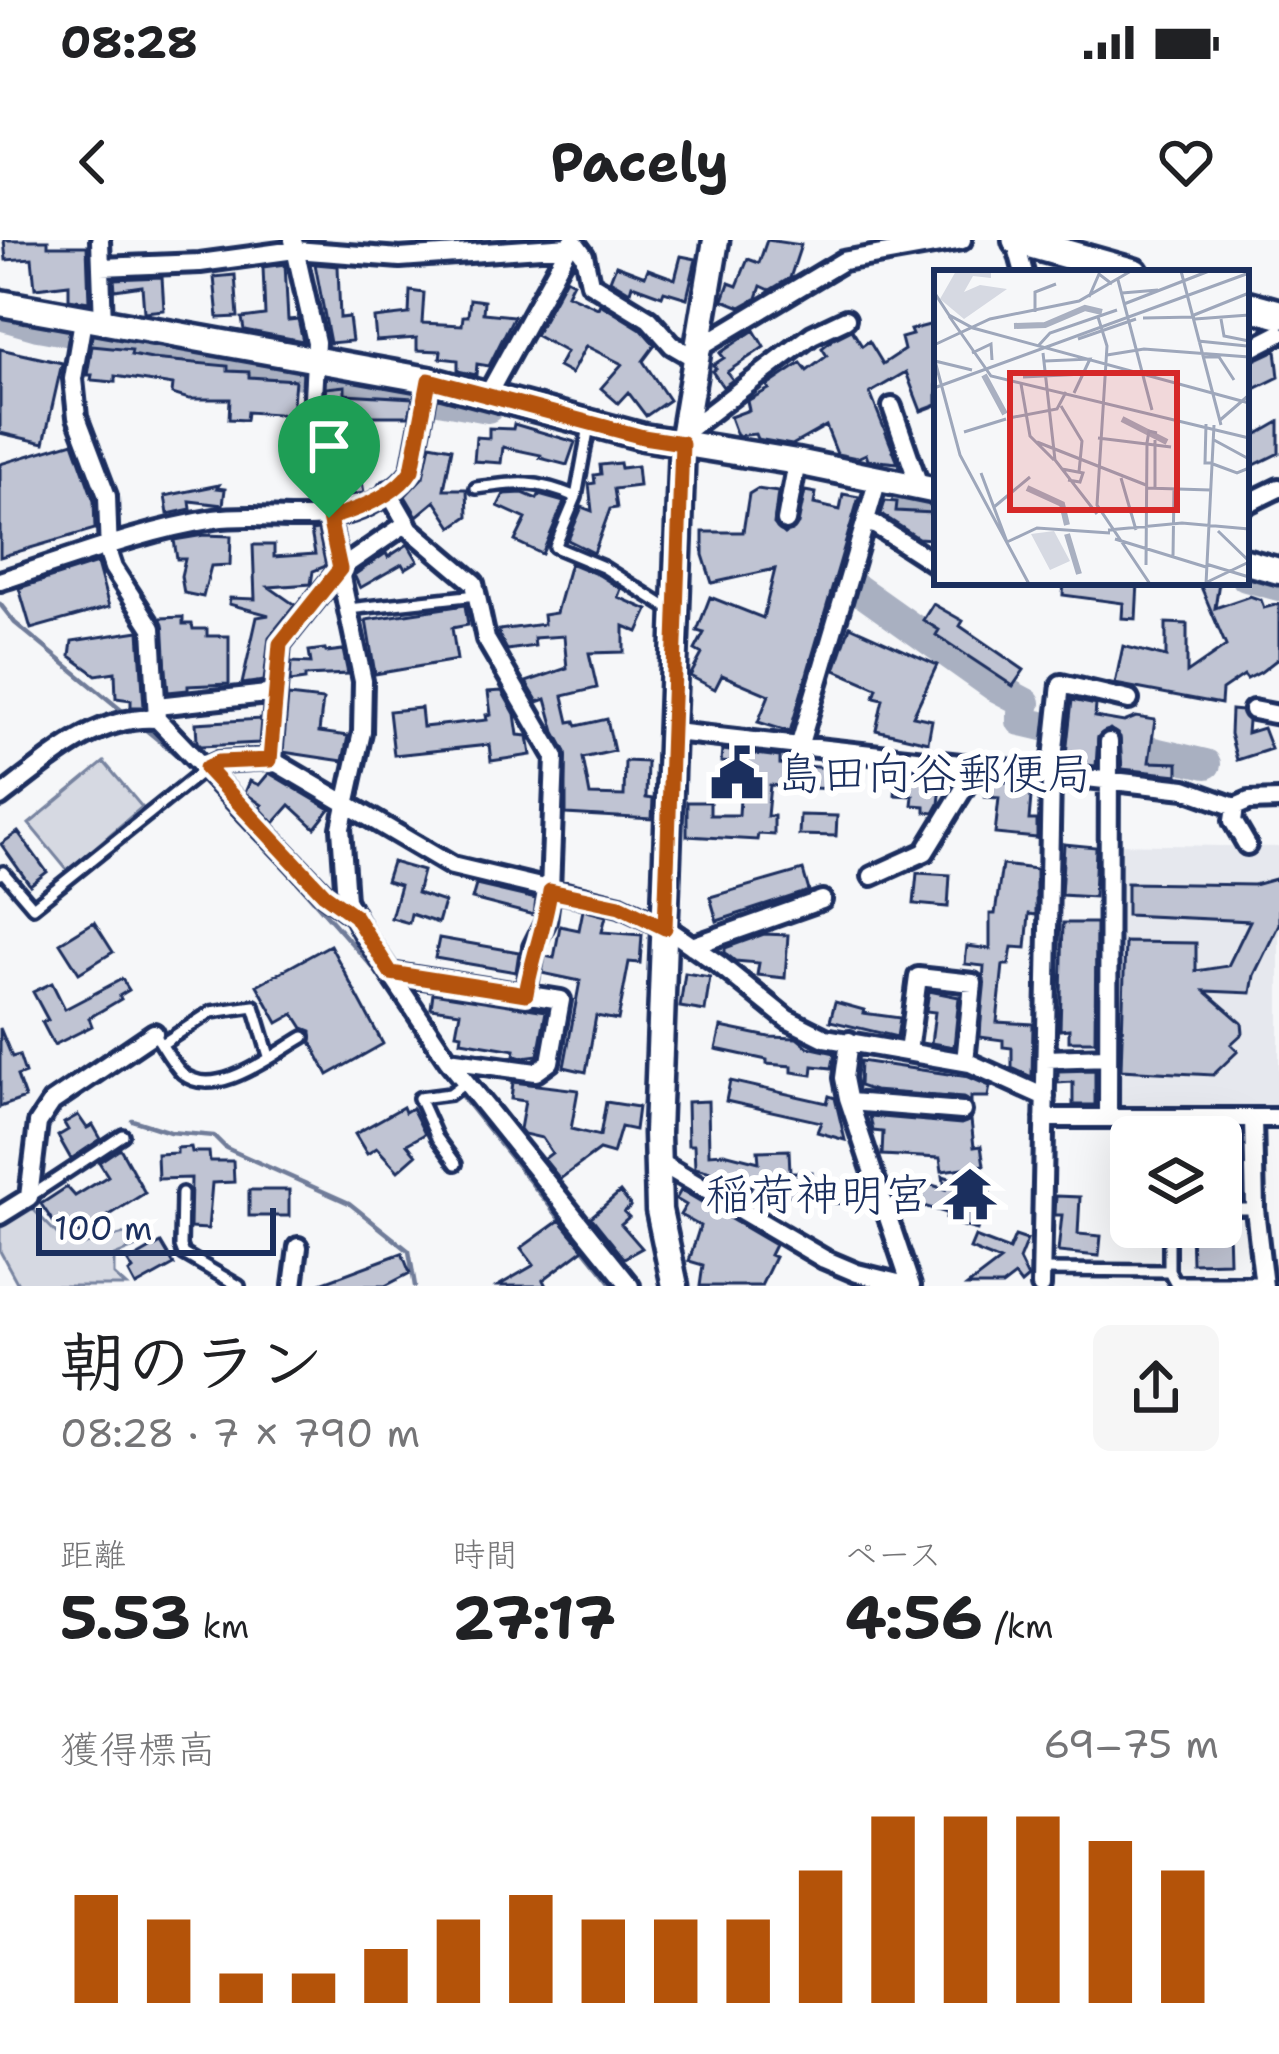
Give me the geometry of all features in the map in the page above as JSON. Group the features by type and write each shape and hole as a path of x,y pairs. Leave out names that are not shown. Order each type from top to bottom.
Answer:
{"main road":[{"path":"1031,242 1124,270"},
{"path":"1249,305 1279,314"}],"street":[{"path":"100,240 101,266 74,397 106,496 112,568 152,628 147,716"},
{"path":"675,1286 659,1210 657,1161 683,438 716,240"},
{"path":"697,353 843,261 962,240"},
{"path":"101,266 200,263 294,245 400,258 572,242"},
{"path":"572,242 584,255 590,283 649,319 673,345 697,353"},
{"path":"488,394 572,242"},
{"path":"294,245 316,342 311,435 365,708 339,849 346,900 448,1060 458,1088 630,1286"},
{"path":"0,303 88,328 316,360 427,391 488,394 643,437 683,438 929,489"},
{"path":"683,438 812,335 846,319"},
{"path":"1249,349 1279,334"},
{"path":"0,581 217,518 329,518 359,510 406,480 412,470 427,391"},
{"path":"892,407 929,489"},
{"path":"786,521 797,462"},
{"path":"799,747 878,479"},
{"path":"1249,503 1279,488"},
{"path":"388,491 407,523 474,583 486,639 555,757 550,891 546,920 533,947 526,994"},
{"path":"866,519 934,562"},
{"path":"270,760 280,644 340,569 407,523"},
{"path":"1249,563 1279,571"},
{"path":"1041,1278 1051,777 1061,684 1129,700"},
{"path":"0,797 83,735 147,716 275,693"},
{"path":"1253,710 1279,715"},
{"path":"147,716 206,768 324,894 355,916"},
{"path":"674,732 1185,789 1235,807 1279,800"},
{"path":"1108,1118 1109,742"},
{"path":"206,768 219,762 270,760 452,866 620,906 665,928 788,1019 825,1038 965,1062 1045,1097"},
{"path":"872,876 925,852 977,767"},
{"path":"1235,807 1233,821 1247,845"},
{"path":"692,946 822,900"},
{"path":"391,973 561,1000 550,1062 536,1072 448,1060"},
{"path":"908,1052 918,977 973,983 965,1062"},
{"path":"0,1215 29,1197 38,1123 52,1102 158,1039"},
{"path":"849,1041 844,1078 910,1286"},
{"path":"1046,1058 1108,1057"},
{"path":"850,1102 962,1111"},
{"path":"1044,1118 1279,1118"},
{"path":"1253,1118 1263,1284"},
{"path":"657,1161 824,1258 857,1273 910,1286"},
{"path":"293,1286 298,1247"}],"lane":[{"path":"590,422 576,497 555,547 603,567 677,613"},
{"path":"476,488 528,482 576,497"},
{"path":"348,609 477,595"},
{"path":"0,874 33,907 206,768"},
{"path":"269,1056 254,1006 211,1012 158,1039 181,1072 197,1082 212,1083 269,1056 304,1037"},
{"path":"456,1164 437,1138 419,1098 458,1088"},
{"path":"29,1197 123,1135"},
{"path":"182,1193 184,1254 239,1286"},
{"path":"1242,1209 1255,1209"},
{"path":"1169,1248 1169,1270 1175,1284 1263,1284"},
{"path":"1041,1278 1169,1270"}],"shaded area":[{"path":"104,762 142,807 68,871 29,824"},
{"path":"1111,844 1279,847 1279,1111 1110,1111"},
{"path":"29,1205 60,1237 82,1245 136,1231 144,1244 114,1256 114,1275 126,1286 19,1286 0,1251 0,1228"}],"building":[{"path":"4,240 87,246 89,302 69,299 69,284 35,288 32,258 6,260"},
{"path":"767,240 801,245 790,278 770,290 761,286 757,298 741,307 723,300 729,283 737,286 748,259 759,263"},
{"path":"681,256 696,259 687,298 664,291 662,296 632,285 630,292 610,280 616,265 645,276 648,269 675,279"},
{"path":"285,264 288,320 298,319 303,341 244,330 242,318 265,315 263,267"},
{"path":"315,264 338,266 340,318 349,317 352,341 330,343"},
{"path":"235,275 238,317 218,318 214,277"},
{"path":"162,277 164,310 144,312 142,286 115,290 114,279"},
{"path":"566,278 573,282 567,294 598,308 600,304 641,329 655,345 643,361 669,400 646,416 628,392 618,403 601,388 622,364 586,346 571,374 558,367 566,352 535,335"},
{"path":"410,291 424,293 422,323 462,325 470,299 484,301 483,313 514,316 489,366 477,364 476,375 458,371 458,360 440,358 441,351 417,350 417,338 376,341 374,318 409,314"},
{"path":"934,324 934,406 921,411 906,372 870,393 898,463 868,460 866,454 857,458 837,454 826,426 792,445 757,439 755,434 737,436 730,417 749,410 747,401 801,363 807,371 827,356 822,348 832,340 852,330 862,346 869,341 883,364 904,350 901,338 912,335 910,330"},
{"path":"754,330 764,347 727,372 733,380 723,387 713,365 724,358 720,353"},
{"path":"92,346 132,350 131,355 152,359 228,366 228,371 249,372 249,377 295,380 292,415 247,412 246,420 229,419 230,399 189,399 172,394 173,385 115,376 115,382 91,380 92,375 87,375"},
{"path":"0,349 62,363 44,443 0,433"},
{"path":"1276,350 1279,377 1249,392 1249,363"},
{"path":"345,386 345,394 413,398 409,416 325,416 326,388"},
{"path":"1249,421 1258,434 1279,422 1279,453 1249,468"},
{"path":"514,424 575,442 567,465 503,447 501,463 474,461 476,437 489,438 489,428 513,429"},
{"path":"358,437 379,446 372,463 358,457 364,493 338,497 334,471 345,470"},
{"path":"73,442 94,501 95,529 0,557 0,464"},
{"path":"430,444 452,448 444,489 467,489 468,516 452,527 435,501 417,516 405,496 423,477"},
{"path":"620,463 621,468 637,466 639,486 614,489 617,508 610,509 594,553 568,540 582,507 592,511 589,484 595,483 594,475 601,474 600,465"},
{"path":"219,485 217,488 225,489 223,505 190,501 191,509 168,514 165,496"},
{"path":"757,489 778,492 774,524 785,534 798,524 805,491 816,493 814,504 840,510 843,494 859,497 790,732 758,722 769,695 722,675 715,689 690,676 702,654 695,650 704,633 697,631 710,597 763,618 775,569 712,583 703,555 703,532 743,532 749,494"},
{"path":"504,494 564,502 542,554 515,541 526,519 498,506"},
{"path":"885,501 897,502 896,511 933,513 932,539 918,538 881,514"},
{"path":"318,530 326,566 313,571 311,584 269,587 295,605 269,637 264,681 242,684 257,617 269,615 229,604 230,598 255,599 253,545 274,545 274,557 315,554 311,531"},
{"path":"231,536 230,565 211,566 203,597 184,593 185,559 177,559 174,540"},
{"path":"408,544 418,561 405,569 402,564 360,588 354,575"},
{"path":"97,563 109,607 31,629 19,588"},
{"path":"570,563 599,575 621,589 618,597 648,610 638,632 624,626 624,652 589,653 597,688 563,696 569,722 577,726 607,719 614,751 583,758 590,795 624,796 625,761 647,762 646,798 653,799 652,819 566,814 566,752 546,699 538,702 526,682 567,668 564,636 534,638 535,646 507,650 500,637 499,630 544,624 543,615 556,613"},
{"path":"1064,585 1138,585 1136,619 1122,618 1123,603 1063,595"},
{"path":"1200,585 1219,585 1215,608 1250,596 1261,600 1264,608 1279,604 1279,658 1222,690 1221,704 1115,684 1123,646 1166,657 1166,623 1187,624 1187,673 1226,646"},
{"path":"933,604 963,621 960,626 1024,670 1013,686 936,635 939,630 923,620"},
{"path":"465,605 468,625 452,628 457,660 375,674 366,620"},
{"path":"183,617 183,624 192,624 193,629 207,629 207,636 229,636 229,684 168,692 161,618"},
{"path":"850,626 937,665 913,716 932,720 928,742 876,730 883,699 874,697 877,688 835,670"},
{"path":"139,631 144,707 131,707 131,700 116,698 115,672 96,675 70,656 72,641"},
{"path":"343,650 348,674 305,676 305,680 290,682 291,662 311,663 309,651"},
{"path":"502,691 515,714 518,735 528,736 531,755 491,761 489,745 394,755 389,711 421,708 423,727 487,720 486,715 491,714 488,692"},
{"path":"288,696 323,700 319,732 348,736 343,761 283,752"},
{"path":"1072,700 1096,705 1095,717 1155,720 1149,762 1178,763 1178,775 1122,769 1120,737 1110,729 1098,737 1096,766 1065,763"},
{"path":"1231,710 1241,711 1248,721 1247,733 1263,728 1271,749 1237,760 1230,734"},
{"path":"261,719 259,743 201,746 197,742 196,723"},
{"path":"722,750 780,757 780,764 830,768 828,789 770,785 767,816 774,816 774,835 758,834 757,840 687,836 687,802 710,802 710,815 739,815 742,764 721,762"},
{"path":"269,773 330,809 315,828 290,805 274,823 262,805 245,793 250,781 259,785"},
{"path":"897,775 932,777 931,786 941,787 934,813 912,805 913,796 895,795"},
{"path":"986,780 1032,785 1029,820 1037,820 1037,838 995,834 999,798 985,797"},
{"path":"800,815 837,816 836,836 799,835"},
{"path":"18,832 47,872 30,885 1,844"},
{"path":"1064,844 1096,847 1094,897 1061,895"},
{"path":"392,862 423,871 417,893 444,902 438,923 411,914 409,923 391,918 400,885 386,881"},
{"path":"1002,865 1036,869 1036,915 1029,914 1026,948 1012,947 1009,965 1003,965 997,1022 1033,1024 1032,1077 1012,1068 1012,1048 1003,1047 1003,1040 980,1037 984,966 965,964 967,946 990,949 990,914 995,914"},
{"path":"803,870 809,891 717,921 710,897"},
{"path":"917,873 950,875 948,907 914,904"},
{"path":"1279,878 1279,924 1254,975 1251,993 1205,991 1242,1023 1243,1033 1231,1044 1238,1051 1213,1075 1121,1070 1125,942 1196,943 1196,971 1228,966 1250,921 1127,915 1127,883 1254,885"},
{"path":"476,885 536,899 534,915 472,899"},
{"path":"583,910 606,916 602,932 642,935 640,963 629,962 618,1020 596,1016 586,1072 564,1067 580,981 542,973 545,956 554,958 560,926 579,930"},
{"path":"94,922 113,952 79,973 60,943"},
{"path":"1063,923 1096,923 1095,1041 1069,1041 1069,1029 1060,1030"},
{"path":"764,934 788,935 785,978 757,975 759,963 735,961 725,953 725,948"},
{"path":"439,938 519,952 516,972 435,958"},
{"path":"330,945 383,1044 328,1075 311,1042 311,1031 294,1014 278,1023 257,985"},
{"path":"685,973 710,977 705,1011 680,1007"},
{"path":"122,979 129,990 121,999 89,1018 92,1026 54,1045 42,1022 48,1020 33,992 52,983 65,1009"},
{"path":"929,991 959,997 954,1047 931,1043 935,1012 926,1011"},
{"path":"433,993 546,1011 538,1055 523,1057 514,1055 515,1050 461,1041 462,1034 456,1033 460,1012 431,1008"},
{"path":"835,1002 863,1013 900,1018 897,1037 830,1021"},
{"path":"721,1027 797,1038 808,1047 835,1053 832,1068 813,1066 812,1075 792,1072 792,1066 716,1049"},
{"path":"0,1028 12,1057 19,1055 25,1073 17,1076 25,1098 0,1107"},
{"path":"860,1061 969,1077 990,1086 988,1097 971,1097 971,1102 874,1091 859,1086"},
{"path":"1095,1070 1095,1105 1073,1105 1073,1082 1058,1083 1058,1071"},
{"path":"730,1081 827,1103 829,1096 835,1098 845,1140 817,1132 821,1122 726,1101"},
{"path":"513,1082 578,1090 571,1129 600,1136 606,1102 638,1107 635,1130 621,1127 613,1154 599,1150 560,1179 544,1159 552,1153 542,1138 520,1129 525,1101 511,1099"},
{"path":"708,1101 709,1154 759,1162 758,1151 789,1150 790,1172 812,1172 812,1181 861,1181 865,1204 817,1203 817,1199 776,1195 772,1205 748,1195 753,1182 695,1168 694,1145 688,1145 687,1102"},
{"path":"403,1107 405,1112 412,1108 425,1134 407,1144 416,1155 398,1171 377,1148 367,1154 355,1134"},
{"path":"78,1115 87,1128 93,1125 101,1139 71,1159 58,1136 68,1130 64,1123"},
{"path":"870,1116 961,1124 971,1120 974,1147 981,1146 984,1165 942,1171 940,1158 882,1155 883,1132 873,1131"},
{"path":"191,1147 192,1152 209,1152 210,1161 233,1161 234,1182 212,1183 208,1229 190,1228 191,1178 158,1179 157,1154"},
{"path":"120,1148 145,1193 79,1234 67,1219 56,1226 41,1204 67,1187 75,1196 108,1176 99,1162"},
{"path":"943,1176 990,1191 977,1230 946,1218 947,1213 900,1199 906,1177 945,1189"},
{"path":"249,1190 289,1190 289,1216 249,1216"},
{"path":"681,1190 775,1245 770,1255 775,1257 761,1286 700,1286 703,1265 689,1261 700,1226 680,1215 686,1205 676,1199"},
{"path":"620,1192 631,1206 621,1224 642,1248 624,1258 591,1217"},
{"path":"1056,1196 1080,1197 1078,1234 1101,1236 1099,1256 1058,1252 1062,1215 1055,1215"},
{"path":"560,1220 584,1249 543,1280 546,1286 498,1286 534,1265 521,1248"},
{"path":"1015,1236 1027,1240 1019,1260 1028,1278 1021,1284 1015,1276 1002,1286 967,1286 1000,1261 970,1249 975,1237 1009,1250"},
{"path":"161,1243 174,1265 136,1286 128,1262"},
{"path":"1192,1248 1229,1248 1229,1262 1192,1263"},
{"path":"402,1253 410,1273 385,1286 313,1286"}],"waterway":[{"path":"0,315 38,326 488,408"},
{"path":"906,498 934,503"},
{"path":"1249,578 1279,586"},
{"path":"856,588 994,686 1026,703 1021,721 1206,764"},
{"path":"0,604 15,623 126,714"},
{"path":"140,725 196,771"},
{"path":"249,827 383,979 463,1098 614,1286"},
{"path":"132,1120 170,1132 214,1136 226,1148 349,1203 409,1251 415,1286"}],"place":[{"name":"島田向谷郵便局","path":"737,773"},
{"name":"稲荷神明宮","path":"970,1194"}],"route":[{"path":"429,380 643,437 682,443 665,928 620,906 550,891 546,920 533,947 526,994 391,973 355,916 324,894 206,768 219,762 270,760 280,644 340,569 329,518 359,510 406,480 412,470 429,380"}]}
